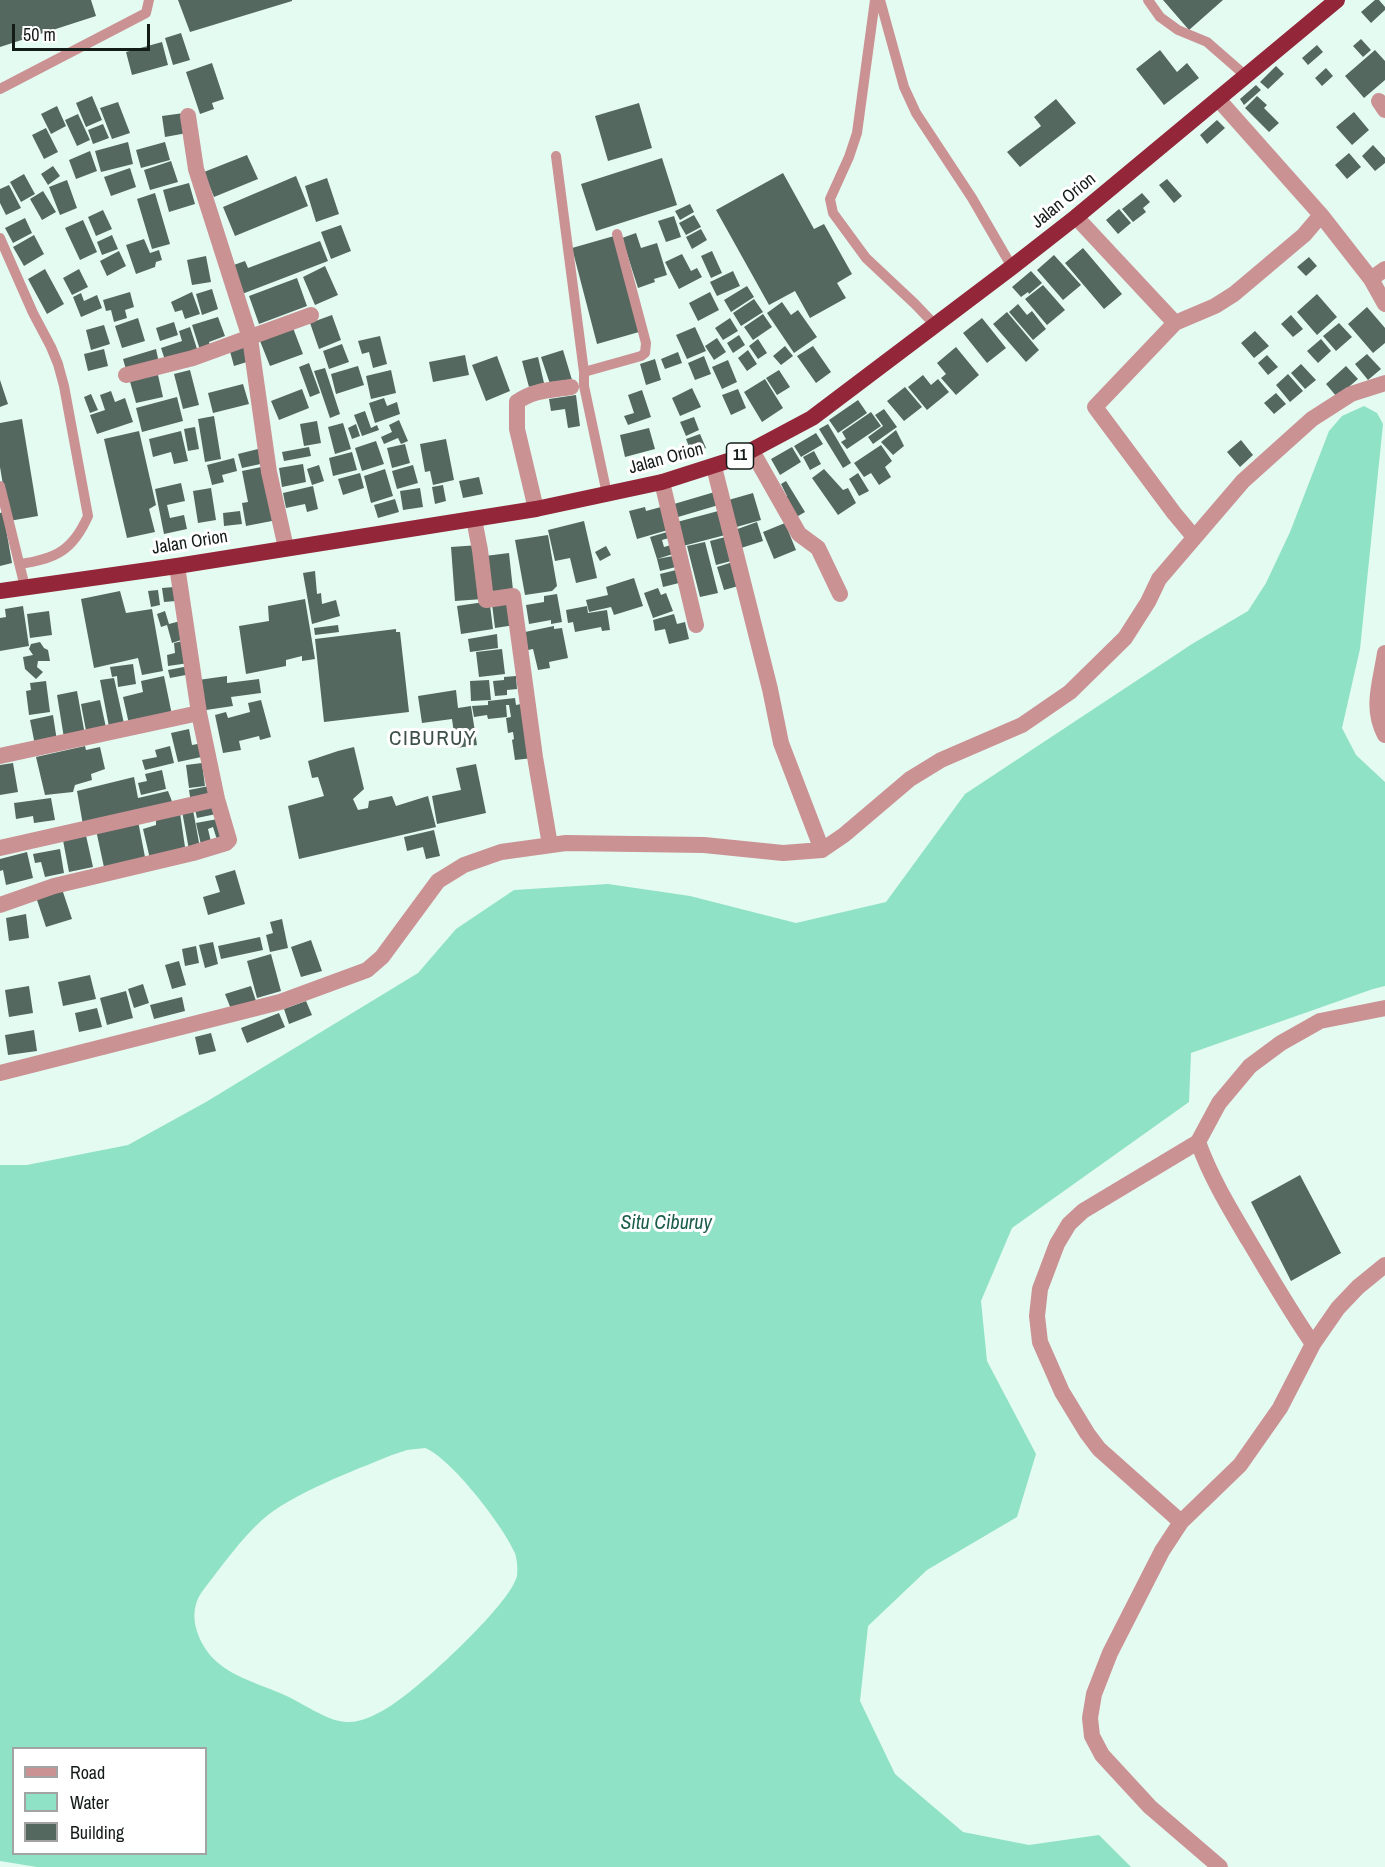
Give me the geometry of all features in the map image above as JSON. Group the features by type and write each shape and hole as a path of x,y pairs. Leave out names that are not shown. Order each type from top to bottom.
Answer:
{"highway":[{"name":"Jalan Orion","path":"0,591 177,566 536,509 662,482 714,467 752,451 812,418 1012,267 1076,217 1337,0"}],"street":[{"path":"1218,99 1321,215 1378,274 1385,304"},
{"path":"188,116 196,169 250,338 269,472 286,548"},
{"path":"1194,537 1095,406 1174,323 1215,306 1234,294 1304,235 1321,215"},
{"path":"1076,217 1174,323"},
{"path":"126,375 193,358 311,315"},
{"path":"0,1073 280,1002 367,970 382,957 438,881 464,866 501,852 566,843 704,845 783,853 822,850 844,835 910,779 941,760 1022,725 1070,693 1125,638 1148,602 1159,579 1243,481 1312,419 1351,394 1385,383"},
{"path":"536,509 517,429 517,402 540,391 571,387"},
{"path":"752,451 799,534 818,548 840,594"},
{"path":"714,467 770,689 781,743 822,850"},
{"path":"662,482 696,625"},
{"path":"474,519 486,600 513,596 535,757 550,845"},
{"path":"0,905 54,886 171,858 226,843 229,840 199,714 177,566"},
{"path":"1385,655 1376,699 1385,735"},
{"path":"0,756 199,714"},
{"path":"0,848 218,799"},
{"path":"1181,1522 1109,1460 1087,1433 1062,1392 1040,1342 1037,1316 1040,1289 1057,1244 1070,1224 1083,1212 1198,1142 1219,1103 1250,1066 1320,1021 1385,1008"},
{"path":"1198,1142 1208,1169 1227,1203 1290,1310 1314,1344"},
{"path":"1220,1867 1150,1807 1102,1755 1092,1736 1090,1718 1095,1694 1110,1653 1162,1551 1181,1522 1240,1465 1280,1408 1314,1344 1338,1308 1358,1287 1385,1265"}],"lane":[{"path":"0,89 146,13 149,0"},
{"path":"875,0 857,133 830,199 833,213 866,258 935,325"},
{"path":"880,0 904,87 916,113 972,198 1012,267"},
{"path":"1148,0 1161,16 1178,30 1207,42 1246,76"},
{"path":"556,156 584,386 607,494"},
{"path":"584,372 645,353 646,343 617,234"},
{"path":"0,238 58,364 88,516 70,546 42,561 20,564"},
{"path":"0,486 25,587"}],"water":[{"name":"Situ Ciburuy","path":"1364,406 1377,413 1383,424 1360,649 1342,728 1356,755 1385,782 1385,986 1191,1053 1189,1102 1012,1228 981,1301 987,1361 1036,1454 1017,1517 927,1570 868,1626 860,1701 895,1774 963,1832 1029,1845 1099,1835 1131,1867 37,1867 0,1861 0,1165 27,1165 128,1145 206,1102 418,973 456,929 514,890 608,884 690,896 796,923 886,902 965,794 1192,644 1248,611 1266,583 1290,532 1329,431 1342,416","holes":["425,1448 436,1454 476,1494 500,1527 515,1553 517,1576 511,1589 481,1625 422,1682 376,1714 352,1722 338,1721 242,1678 225,1668 210,1655 200,1640 195,1623 194,1614 199,1597 232,1553 262,1520 290,1501 324,1483 392,1455"]}],"building":[{"path":"0,0 91,0 96,16 0,47"},
{"path":"178,0 292,0 292,1 190,32"},
{"path":"1163,0 1223,0 1189,30"},
{"path":"1375,0 1379,0 1385,10 1371,23 1361,12"},
{"path":"181,33 190,60 173,65 165,38"},
{"path":"1361,39 1371,50 1363,57 1353,46"},
{"path":"162,42 168,65 132,75 126,52"},
{"path":"1317,45 1323,52 1308,65 1302,58"},
{"path":"1160,50 1177,72 1187,63 1199,78 1164,105 1136,69"},
{"path":"1375,50 1385,61 1385,80 1364,98 1345,76"},
{"path":"212,63 224,99 212,103 214,109 200,114 186,72"},
{"path":"1276,66 1284,74 1268,89 1260,82"},
{"path":"1326,68 1333,76 1322,86 1315,78"},
{"path":"1256,85 1261,90 1244,105 1240,99"},
{"path":"92,96 102,120 86,127 76,103"},
{"path":"1257,96 1267,105 1264,108 1279,123 1269,132 1245,108"},
{"path":"1056,99 1076,123 1020,167 1007,152 1041,126 1034,117"},
{"path":"118,102 130,133 112,139 100,108"},
{"path":"639,103 652,148 608,161 595,116"},
{"path":"57,106 66,126 51,134 41,114"},
{"path":"1354,112 1369,130 1352,145 1336,127"},
{"path":"184,113 187,133 165,137 162,116"},
{"path":"78,114 90,140 77,146 65,120"},
{"path":"1217,120 1225,128 1207,144 1200,135"},
{"path":"103,124 109,138 93,144 88,130"},
{"path":"46,128 58,152 44,159 32,135"},
{"path":"128,142 133,164 101,172 95,151"},
{"path":"165,142 170,160 141,168 136,150"},
{"path":"1373,145 1385,158 1385,163 1375,171 1362,156"},
{"path":"90,151 97,171 76,179 69,160"},
{"path":"1349,153 1361,167 1347,179 1335,165"},
{"path":"247,155 258,179 214,197 204,172"},
{"path":"662,158 677,205 596,231 581,184"},
{"path":"171,161 178,182 150,190 144,170"},
{"path":"53,166 60,176 48,185 41,174"},
{"path":"130,168 136,187 111,196 104,177"},
{"path":"783,173 814,229 824,224 852,274 837,283 846,298 810,318 795,291 769,305 716,210"},
{"path":"24,174 35,194 21,202 10,182"},
{"path":"296,176 308,206 235,236 223,207"},
{"path":"327,178 339,214 316,222 305,186"},
{"path":"1167,179 1182,196 1174,203 1159,185"},
{"path":"67,180 77,208 60,215 49,187"},
{"path":"189,183 195,204 169,212 163,190"},
{"path":"9,185 21,208 6,215 0,203 0,189"},
{"path":"43,191 56,212 42,220 30,199"},
{"path":"155,193 170,244 152,249 137,199"},
{"path":"1142,193 1150,202 1143,208 1146,212 1133,222 1122,209"},
{"path":"690,204 694,212 680,220 675,211"},
{"path":"1119,209 1131,223 1118,234 1106,220"},
{"path":"103,210 112,229 96,236 88,217"},
{"path":"694,215 701,227 686,235 679,223"},
{"path":"674,216 681,237 666,242 658,221"},
{"path":"25,218 32,233 13,243 5,228"},
{"path":"83,220 97,252 80,260 65,228"},
{"path":"341,225 351,251 331,259 321,232"},
{"path":"701,229 707,240 692,249 686,237"},
{"path":"636,233 641,248 657,243 667,275 638,288 622,238"},
{"path":"34,235 44,254 24,266 13,247"},
{"path":"112,235 118,249 102,255 97,242"},
{"path":"614,236 639,332 597,344 572,248"},
{"path":"144,239 150,253 159,250 162,260 156,262 155,267 136,274 126,245"},
{"path":"320,241 328,261 242,294 231,266 245,261 248,268"},
{"path":"1083,248 1122,294 1104,309 1065,263"},
{"path":"119,251 126,266 107,276 100,261"},
{"path":"712,251 722,273 711,278 701,256"},
{"path":"682,254 691,271 697,268 702,277 679,289 665,262"},
{"path":"1054,255 1081,285 1063,300 1037,270"},
{"path":"206,256 211,282 192,285 187,260"},
{"path":"1309,257 1317,266 1306,276 1297,267"},
{"path":"325,266 338,295 315,305 303,277"},
{"path":"45,269 64,304 47,314 28,279"},
{"path":"79,269 88,287 72,295 63,278"},
{"path":"733,271 740,286 717,296 710,282"},
{"path":"1031,271 1042,283 1029,294 1028,292 1021,297 1012,287"},
{"path":"297,278 307,306 259,324 249,296"},
{"path":"1043,285 1065,310 1047,325 1025,299"},
{"path":"747,286 754,297 731,312 724,300"},
{"path":"212,289 218,309 202,315 196,294"},
{"path":"130,292 134,307 125,310 127,318 114,322 111,310 106,311 103,300"},
{"path":"192,292 200,314 185,319 182,310 175,312 171,302"},
{"path":"710,292 719,310 698,321 689,303"},
{"path":"81,293 84,301 97,295 102,308 81,317 73,297"},
{"path":"1317,294 1337,317 1317,335 1297,312"},
{"path":"754,299 763,312 741,326 733,313"},
{"path":"782,302 791,315 798,310 817,337 794,353 767,313"},
{"path":"1018,304 1027,315 1032,311 1046,329 1033,340 1009,312"},
{"path":"1367,307 1385,328 1385,343 1373,353 1348,324"},
{"path":"1007,312 1039,350 1026,362 993,324"},
{"path":"763,314 772,327 753,340 744,327"},
{"path":"332,315 341,340 319,349 310,323"},
{"path":"1291,315 1303,329 1293,337 1281,324"},
{"path":"218,317 225,336 209,342 210,346 200,350 192,325"},
{"path":"138,318 145,341 122,348 115,326"},
{"path":"730,318 738,331 723,340 715,328"},
{"path":"982,318 1006,348 987,363 963,333"},
{"path":"174,322 178,335 160,341 156,328"},
{"path":"1339,323 1352,337 1336,351 1323,336"},
{"path":"104,325 110,344 91,350 86,330"},
{"path":"190,327 198,352 166,363 161,348 182,341 179,331"},
{"path":"695,327 706,351 687,359 676,335"},
{"path":"293,328 303,354 270,366 260,341"},
{"path":"1255,331 1269,346 1254,358 1241,343"},
{"path":"739,335 745,345 733,353 727,343"},
{"path":"380,336 387,364 373,368 369,352 362,354 358,341"},
{"path":"717,338 726,352 714,360 705,346"},
{"path":"758,339 767,353 758,359 749,346"},
{"path":"1321,339 1331,351 1318,363 1307,351"},
{"path":"245,344 250,361 234,366 229,348"},
{"path":"342,344 349,362 329,369 323,351"},
{"path":"785,346 793,356 781,365 773,356"},
{"path":"813,346 831,372 816,383 797,356"},
{"path":"956,347 979,375 956,395 941,378 946,374 937,363"},
{"path":"104,349 108,366 88,371 84,354"},
{"path":"156,349 159,363 127,373 123,359"},
{"path":"563,350 572,380 551,387 541,357"},
{"path":"748,350 757,364 747,371 738,358"},
{"path":"678,352 682,363 665,369 661,359"},
{"path":"1367,354 1381,369 1368,380 1355,364"},
{"path":"465,355 469,375 433,382 429,362"},
{"path":"1267,355 1278,367 1268,375 1258,363"},
{"path":"497,356 510,391 486,401 472,365"},
{"path":"704,356 711,374 695,380 688,363"},
{"path":"538,357 544,383 529,387 522,361"},
{"path":"655,359 661,380 646,385 640,364"},
{"path":"728,360 737,382 722,389 712,367"},
{"path":"309,363 320,393 310,397 299,367"},
{"path":"1301,364 1316,380 1305,389 1291,373"},
{"path":"358,366 364,385 336,394 331,374"},
{"path":"1346,366 1358,379 1337,397 1326,384"},
{"path":"325,368 340,414 330,418 314,371"},
{"path":"190,370 199,405 183,409 174,374"},
{"path":"391,370 396,393 371,399 366,376"},
{"path":"779,370 790,387 777,395 766,378"},
{"path":"1288,374 1303,391 1290,402 1276,385"},
{"path":"158,375 163,397 136,403 129,378"},
{"path":"923,375 931,385 938,379 949,392 927,410 908,387"},
{"path":"765,379 783,408 762,422 744,392"},
{"path":"0,380 8,404 0,407"},
{"path":"243,384 249,404 213,413 208,393"},
{"path":"905,387 922,407 904,421 887,401"},
{"path":"692,388 701,407 680,416 672,398"},
{"path":"302,389 309,408 279,420 271,401"},
{"path":"738,389 746,408 731,415 722,395"},
{"path":"642,390 651,417 628,425 624,416 634,413 628,395"},
{"path":"111,391 115,402 125,398 133,422 97,434 90,415 105,410 100,395"},
{"path":"1276,393 1286,404 1274,414 1264,403"},
{"path":"91,394 98,410 90,413 84,397"},
{"path":"576,395 580,426 568,428 565,409 551,411 549,399"},
{"path":"177,397 183,421 142,432 136,408"},
{"path":"384,398 387,406 397,402 400,414 375,423 369,403"},
{"path":"858,400 867,413 838,433 829,420"},
{"path":"884,409 897,427 873,444 868,437 883,426 875,415"},
{"path":"365,411 371,428 377,425 379,430 362,436 354,415"},
{"path":"871,412 881,426 847,449 841,442 846,439 842,432"},
{"path":"214,416 221,459 205,462 198,419"},
{"path":"694,417 699,430 686,436 680,422"},
{"path":"22,419 38,516 9,521 0,467 0,423"},
{"path":"399,420 408,441 401,444 398,438 384,444 381,437 392,432 389,425"},
{"path":"317,421 321,443 304,446 300,424"},
{"path":"343,423 351,449 335,454 328,427"},
{"path":"356,424 360,436 352,439 348,428"},
{"path":"828,424 851,463 843,468 819,429"},
{"path":"195,427 199,449 188,451 184,429"},
{"path":"649,428 655,449 625,457 620,435"},
{"path":"896,430 904,446 893,455 881,442"},
{"path":"139,431 156,505 149,509 155,532 127,538 104,439"},
{"path":"181,431 188,461 174,464 171,452 153,457 149,439"},
{"path":"816,433 823,444 801,457 794,446"},
{"path":"700,434 706,448 692,454 686,439"},
{"path":"446,439 454,480 433,485 430,471 425,472 420,444"},
{"path":"1241,440 1253,455 1240,467 1227,452"},
{"path":"376,441 384,464 362,471 355,448"},
{"path":"405,444 410,463 392,468 387,448"},
{"path":"881,445 892,461 885,467 891,477 879,485 871,473 864,477 854,463"},
{"path":"309,447 311,456 284,461 282,452"},
{"path":"792,447 801,462 780,475 771,459"},
{"path":"262,448 265,463 242,468 238,454"},
{"path":"814,451 821,464 810,470 803,457"},
{"path":"352,452 357,470 333,476 329,458"},
{"path":"234,458 237,471 222,475 224,482 212,485 207,465"},
{"path":"303,464 306,482 282,487 279,468"},
{"path":"319,465 324,481 312,485 307,469"},
{"path":"413,465 418,483 397,489 392,471"},
{"path":"266,466 277,520 246,526 242,503 248,502 242,471"},
{"path":"385,469 393,496 371,503 364,476"},
{"path":"824,469 843,490 848,488 856,503 838,515 812,478"},
{"path":"360,473 364,488 343,495 338,479"},
{"path":"858,473 869,491 859,496 849,479"},
{"path":"479,477 483,494 463,498 459,481"},
{"path":"786,481 805,512 793,519 781,499 787,496 781,484"},
{"path":"181,483 185,501 167,505 170,518 184,515 187,529 164,534 155,489"},
{"path":"443,485 446,501 435,504 432,487"},
{"path":"313,486 318,509 307,512 305,504 286,508 283,493"},
{"path":"211,488 216,520 198,523 193,491"},
{"path":"420,488 423,507 403,510 400,491"},
{"path":"718,491 722,504 678,517 674,504"},
{"path":"753,493 761,520 733,528 725,501"},
{"path":"395,499 399,512 378,518 374,505"},
{"path":"645,507 646,511 661,507 668,530 637,539 629,511"},
{"path":"722,510 729,534 683,546 677,522"},
{"path":"240,511 242,524 224,526 223,513"},
{"path":"3,512 12,563 0,566 0,513"},
{"path":"584,521 597,578 576,583 570,558 555,561 548,530"},
{"path":"757,522 763,541 738,549 732,531"},
{"path":"785,523 796,550 774,559 763,532"},
{"path":"667,532 669,538 662,540 664,547 671,545 673,554 657,559 650,537"},
{"path":"548,535 557,586 552,591 525,595 515,540"},
{"path":"729,536 735,560 716,565 710,541"},
{"path":"705,542 718,593 700,597 687,546"},
{"path":"479,545 483,599 455,601 451,547"},
{"path":"606,546 611,555 600,561 595,552"},
{"path":"509,553 513,590 490,593 485,556"},
{"path":"673,556 676,567 660,571 657,559"},
{"path":"736,561 742,585 724,590 717,567"},
{"path":"676,570 679,583 663,587 660,574"},
{"path":"315,571 317,594 321,593 322,604 336,600 340,616 312,624 303,573"},
{"path":"634,578 643,606 614,615 611,607 589,612 586,600 608,595 606,587"},
{"path":"174,587 176,601 164,602 162,588"},
{"path":"658,588 661,595 666,593 673,611 653,618 644,593"},
{"path":"158,590 160,605 151,607 148,591"},
{"path":"120,591 126,613 152,609 163,671 142,675 138,658 94,668 81,599"},
{"path":"557,594 562,622 551,624 551,620 529,624 526,605 544,602 544,596"},
{"path":"305,599 315,659 302,661 302,656 286,660 286,666 246,674 239,626 269,621 268,606"},
{"path":"511,600 515,625 495,628 492,604"},
{"path":"484,602 490,605 493,629 461,634 457,606"},
{"path":"23,606 29,646 0,651 0,618 6,617 5,609"},
{"path":"587,606 588,613 607,610 610,630 602,631 601,627 575,632 573,622 568,623 566,610"},
{"path":"49,611 52,635 30,638 27,614"},
{"path":"165,611 169,624 184,620 187,638 172,643 167,625 161,627 157,614"},
{"path":"674,614 677,624 685,622 689,639 669,644 665,629 655,631 653,620"},
{"path":"338,625 339,632 315,635 314,628"},
{"path":"554,626 554,629 562,628 568,658 549,662 550,668 538,670 533,649 528,650 525,632"},
{"path":"396,629 396,632 400,632 409,712 324,722 315,639"},
{"path":"497,634 498,648 470,652 468,639"},
{"path":"187,640 189,663 168,666 167,655 175,653 174,643"},
{"path":"40,642 48,650 50,661 38,661 37,667 43,672 36,679 25,669 23,657 33,655 29,649 31,644"},
{"path":"502,649 505,674 479,677 476,652"},
{"path":"133,664 136,684 118,687 117,676 112,677 110,667"},
{"path":"189,666 191,674 170,678 168,670"},
{"path":"164,676 172,715 129,724 123,697 143,692 141,681"},
{"path":"227,676 227,683 259,679 261,693 231,697 233,706 206,710 198,680"},
{"path":"516,676 517,689 507,690 507,695 495,696 493,681"},
{"path":"114,678 125,728 110,732 100,680"},
{"path":"489,680 491,700 471,701 470,681"},
{"path":"46,681 50,712 29,715 26,691 31,690 30,683"},
{"path":"456,690 458,708 471,706 477,745 456,748 452,719 422,723 418,696"},
{"path":"77,691 85,735 64,738 57,695"},
{"path":"515,698 516,705 526,703 533,758 515,760 513,732 508,733 506,718 511,717 509,705 506,705 507,717 488,719 487,715 474,717 472,706 488,705 488,701"},
{"path":"100,700 107,732 87,736 81,704"},
{"path":"261,700 271,737 260,740 259,736 239,741 241,750 223,753 215,715 226,712 228,718 250,712 248,703"},
{"path":"53,715 57,741 35,745 30,720"},
{"path":"189,729 192,745 203,743 206,756 178,762 171,733"},
{"path":"85,746 86,750 100,747 105,769 91,774 92,780 75,785 73,792 45,795 36,757"},
{"path":"170,746 174,763 145,770 142,760 157,757 155,750"},
{"path":"354,747 364,789 353,799 358,810 368,808 369,801 392,796 396,806 428,796 436,827 299,859 288,806 324,796 318,777 312,778 308,761"},
{"path":"13,763 18,792 0,795 0,765"},
{"path":"202,763 205,786 189,788 186,765"},
{"path":"476,764 486,813 437,824 432,796 461,790 456,768"},
{"path":"162,770 166,789 141,795 138,783 147,781 145,774"},
{"path":"134,777 138,798 168,791 173,804 83,825 77,791"},
{"path":"214,785 216,799 191,803 189,790"},
{"path":"51,798 55,820 34,823 33,816 16,819 14,803"},
{"path":"217,801 221,813 197,818 194,805"},
{"path":"193,810 200,848 189,850 182,811"},
{"path":"180,813 185,847 150,859 143,829 156,825 156,818"},
{"path":"223,818 229,840 218,843 213,827 208,829 212,846 202,849 196,823"},
{"path":"138,821 145,857 105,872 96,830"},
{"path":"434,830 440,856 426,859 423,847 407,851 404,837"},
{"path":"85,831 93,867 69,872 62,835"},
{"path":"60,849 64,873 45,877 41,862 35,863 33,854"},
{"path":"27,852 33,878 6,885 3,870 0,871 0,859"},
{"path":"235,870 245,904 208,915 203,897 220,892 215,876"},
{"path":"61,886 72,919 46,927 35,894"},
{"path":"26,914 29,938 9,941 6,918"},
{"path":"282,919 288,948 270,952 266,935 273,933 270,922"},
{"path":"260,937 263,950 221,959 218,946"},
{"path":"311,940 322,971 301,977 291,947"},
{"path":"213,942 218,964 205,968 199,945"},
{"path":"196,946 199,963 185,966 182,949"},
{"path":"271,954 281,991 257,998 247,961"},
{"path":"179,961 186,985 172,989 165,965"},
{"path":"90,975 96,999 63,1006 58,982"},
{"path":"143,984 149,1003 134,1008 128,989"},
{"path":"29,986 33,1013 9,1017 5,990"},
{"path":"251,986 256,1001 231,1009 225,994"},
{"path":"126,991 133,1018 107,1025 100,998"},
{"path":"182,997 185,1011 154,1019 150,1005"},
{"path":"306,1001 312,1015 289,1024 284,1009"},
{"path":"97,1008 102,1027 79,1032 75,1013"},
{"path":"279,1013 285,1027 247,1043 241,1028"},
{"path":"34,1030 37,1051 8,1055 5,1035"},
{"path":"211,1033 216,1051 199,1055 195,1037"},
{"path":"1300,1175 1341,1253 1291,1281 1251,1202"}],"district":[{"name":"CIBURUY","path":"433,739"}]}
